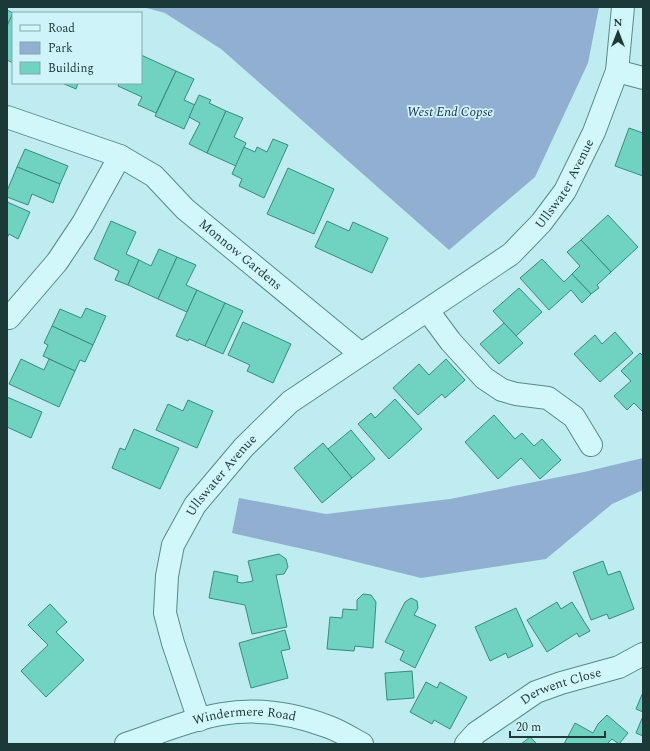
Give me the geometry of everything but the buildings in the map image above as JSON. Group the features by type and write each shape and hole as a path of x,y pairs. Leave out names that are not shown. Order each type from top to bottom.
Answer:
{"street":[{"name":"Ullswater Avenue","path":"199,720 175,651 165,613 167,576 173,545 195,505 244,447 290,402 511,254 541,223 565,191 594,132 617,71 624,7"},
{"path":"617,71 643,78"},
{"name":"Monnow Gardens","path":"7,117 120,156 154,176 185,208 361,354"},
{"path":"8,319 57,262 83,223 120,156"},
{"path":"428,311 451,342 484,378 502,390 516,394 548,398 574,417 591,445"},
{"name":"Derwent Close","path":"466,744 476,733 536,692 561,683 606,671 643,654"},
{"name":"Windermere Road","path":"126,744 199,720 222,714 248,711 275,712 301,718 330,727 362,744"}],"green space":[{"name":"West End Copse","path":"143,7 599,7 588,63 535,177 449,250 221,49 165,13"},
{"path":"643,458 643,490 612,504 546,559 421,578 232,533 239,498 326,514 450,499 584,472"}]}
